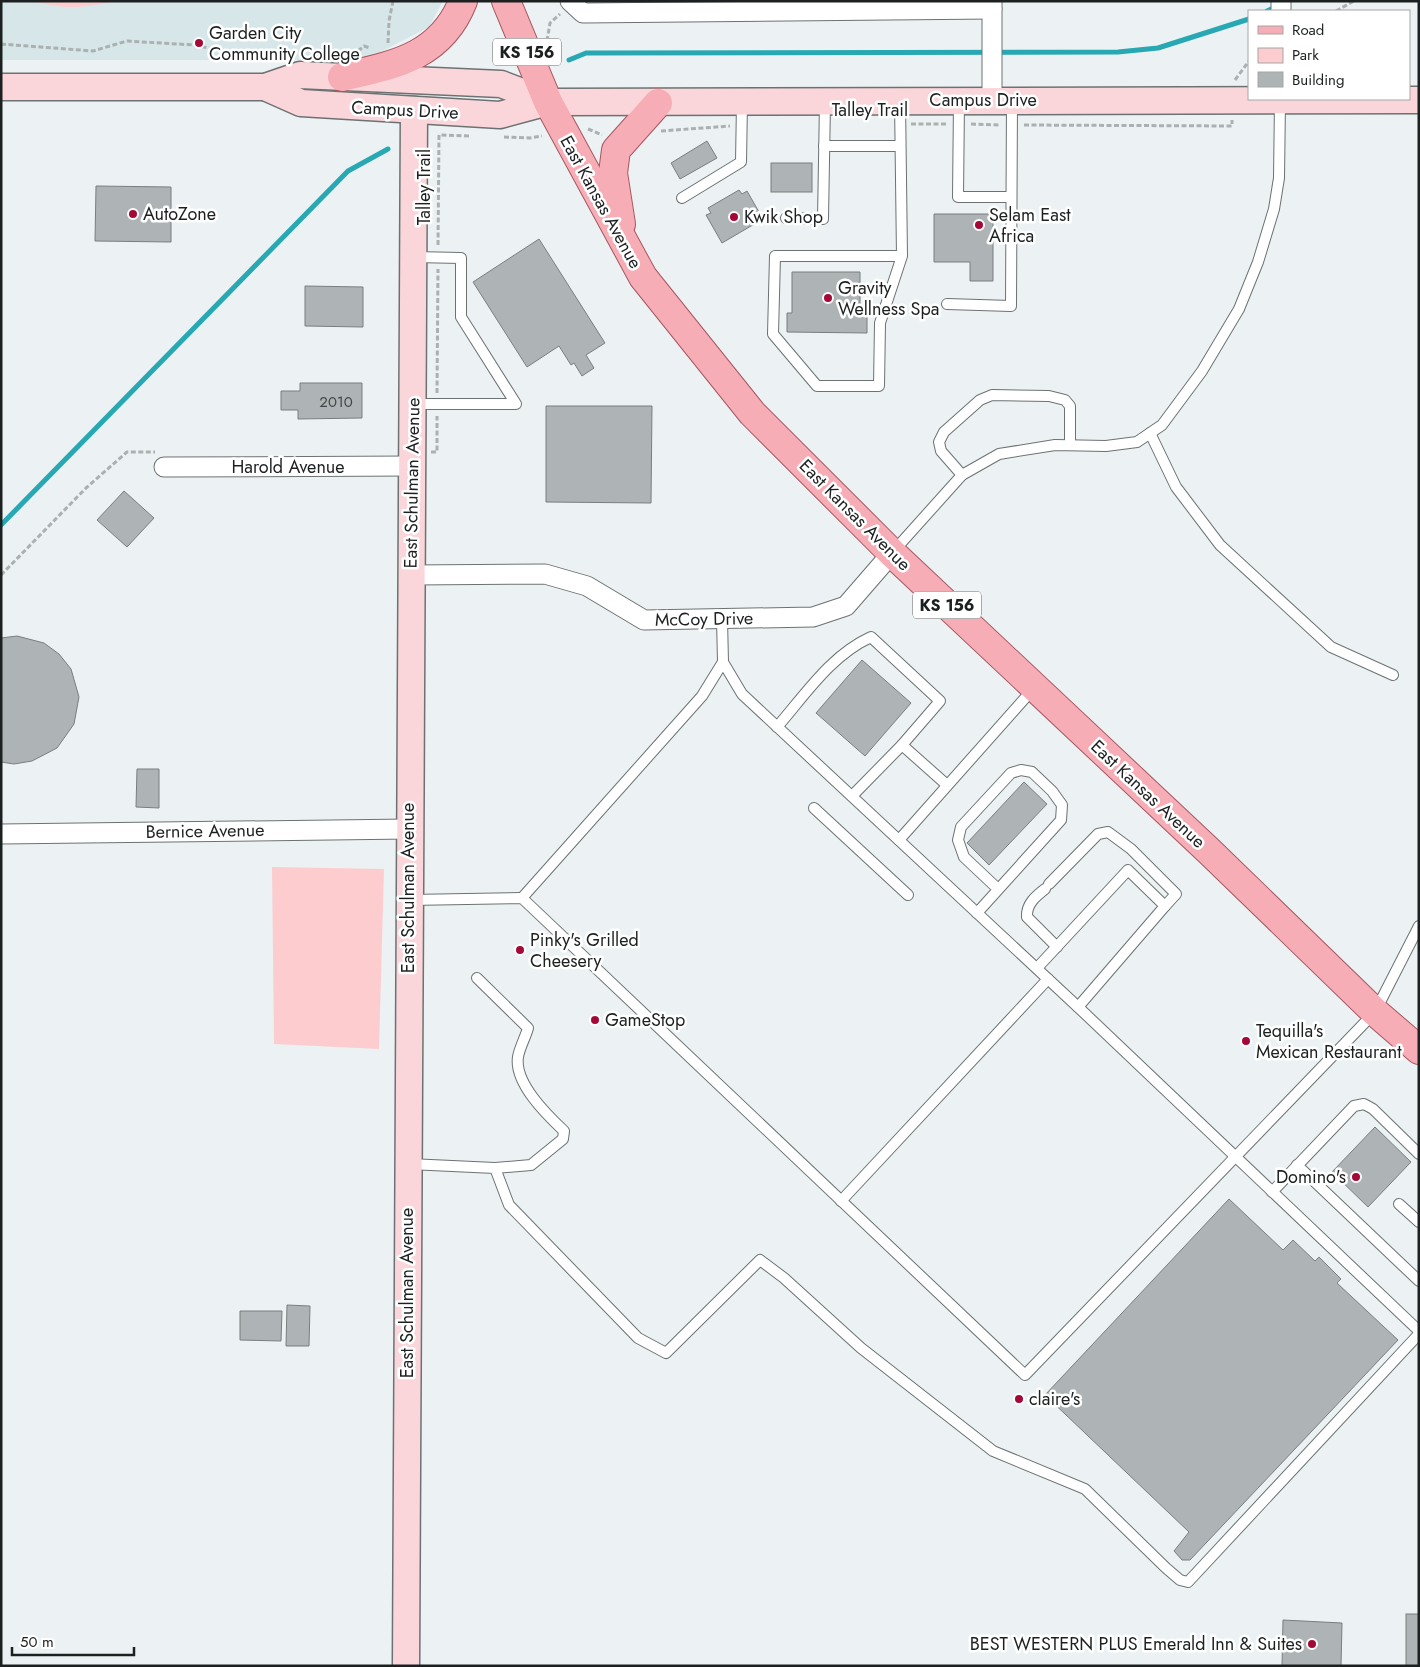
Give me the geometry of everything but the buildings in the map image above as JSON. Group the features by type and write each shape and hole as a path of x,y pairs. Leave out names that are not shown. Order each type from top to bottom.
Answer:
{"main road":[{"path":"342,77 386,67 419,54 444,33 463,1"},
{"name":"East Kansas Avenue","path":"506,1 548,102 642,277 752,413 892,553 1375,1012 1419,1050"},
{"name":"Campus Drive","path":"1,87 265,87 300,75 501,84 548,102"},
{"name":"Campus Drive","path":"265,87 301,103 500,115 548,102 658,103 742,113 825,101 900,112 958,112 1002,100 1248,99"},
{"path":"623,242 612,173 616,150 658,103"},
{"name":"East Schulman Avenue","path":"406,1666 408,829 413,466 414,110"}],"street":[{"path":"570,2 583,13 992,5 992,37 1002,100"},
{"name":"Harold Avenue","path":"164,467 413,466"},
{"name":"McCoy Drive","path":"411,576 545,574 587,586 644,620 813,617 846,606 892,553"},
{"name":"Bernice Avenue","path":"1,834 408,829"}],"lane":[{"path":"947,304 1011,306 1012,197 1002,100"},
{"path":"892,553 962,475 999,454 1055,445 1106,446 1137,442 1162,426 1202,371 1239,309 1258,262 1274,209 1279,178 1280,100"},
{"path":"786,218 823,219 825,101"},
{"path":"900,112 902,256 880,323 879,386 817,386 773,334 775,256 902,256"},
{"path":"958,112 958,197 1012,197"},
{"path":"682,198 741,162 742,113"},
{"path":"824,146 900,146"},
{"path":"413,257 461,258 461,316 516,404 413,404"},
{"path":"962,475 941,451 939,442 944,432 980,400 992,395 1049,396 1065,400 1070,406 1070,445"},
{"path":"1150,433 1176,487 1220,545 1331,647 1393,674"},
{"path":"495,1168 509,1205 638,1338 666,1353 760,1260 784,1278 861,1348 993,1451 1085,1489 1166,1568 1180,1580 1188,1582 1419,1332 1037,968 742,694 723,662 722,619"},
{"path":"777,727 830,666 856,644 871,637 940,701 852,796"},
{"path":"522,898 702,696 723,662"},
{"path":"899,840 1034,687"},
{"path":"902,744 947,785"},
{"path":"977,913 1061,820 1062,805 1052,791 1032,772 1021,770 1011,773 961,827 958,840 964,857 998,889"},
{"path":"814,808 908,895"},
{"path":"1057,947 1027,917 1026,910 1098,834 1108,832 1131,849 1176,894 1078,1007"},
{"path":"1037,968 1128,870 1165,906"},
{"path":"408,900 522,898 1025,1375 1375,1012 1419,926"},
{"path":"407,1164 495,1168 531,1165 563,1139 564,1131 542,1110 529,1093 520,1070 518,1056 528,1028 476,978"},
{"path":"841,1201 1048,979"},
{"path":"1272,1192 1354,1106 1364,1104 1373,1109 1419,1154"},
{"path":"1297,1165 1419,1282"},
{"path":"1399,1204 1419,1222"}],"path":[{"path":"388,46 389,21 393,1"},
{"path":"1338,10 1354,1"},
{"path":"526,52 547,42 550,23 570,2"},
{"path":"1,44 92,51 127,41 194,45 254,57 290,56"},
{"path":"354,53 364,46 372,49"},
{"path":"1234,81 1248,63"},
{"name":"Talley Trail","path":"900,112 958,112 1002,100 1232,126 1232,117"},
{"path":"656,132 742,113"},
{"name":"Talley Trail","path":"438,135 438,240"},
{"path":"437,379 438,277"}],"shaded area":[{"name":"Garden City Community College","path":"1,1 443,1 429,27 365,60 1,60"}],"green space":[{"path":"33,1 117,1 65,7"},
{"path":"272,867 384,869 379,1049 274,1044"}],"waterway":[{"path":"1269,10 1278,6"},
{"path":"569,60 586,53 1118,52 1158,48 1248,19"},
{"path":"1,525 348,171 388,149"}],"place":[{"name":"Garden City Community College","path":"199,43"},
{"name":"AutoZone","path":"133,214"},
{"name":"Kwik Shop","path":"734,217"},
{"name":"Selam East Africa","path":"979,225"},
{"name":"Gravity Wellness Spa","path":"828,298"},
{"name":"Pinky's Grilled Cheesery","path":"520,950"},
{"name":"GameStop","path":"595,1020"},
{"name":"Tequilla's Mexican Restaurant","path":"1246,1041"},
{"name":"Domino's","path":"1356,1177"},
{"name":"claire's","path":"1019,1399"},
{"name":"BEST WESTERN PLUS Emerald Inn & Suites","path":"1312,1644"}]}
